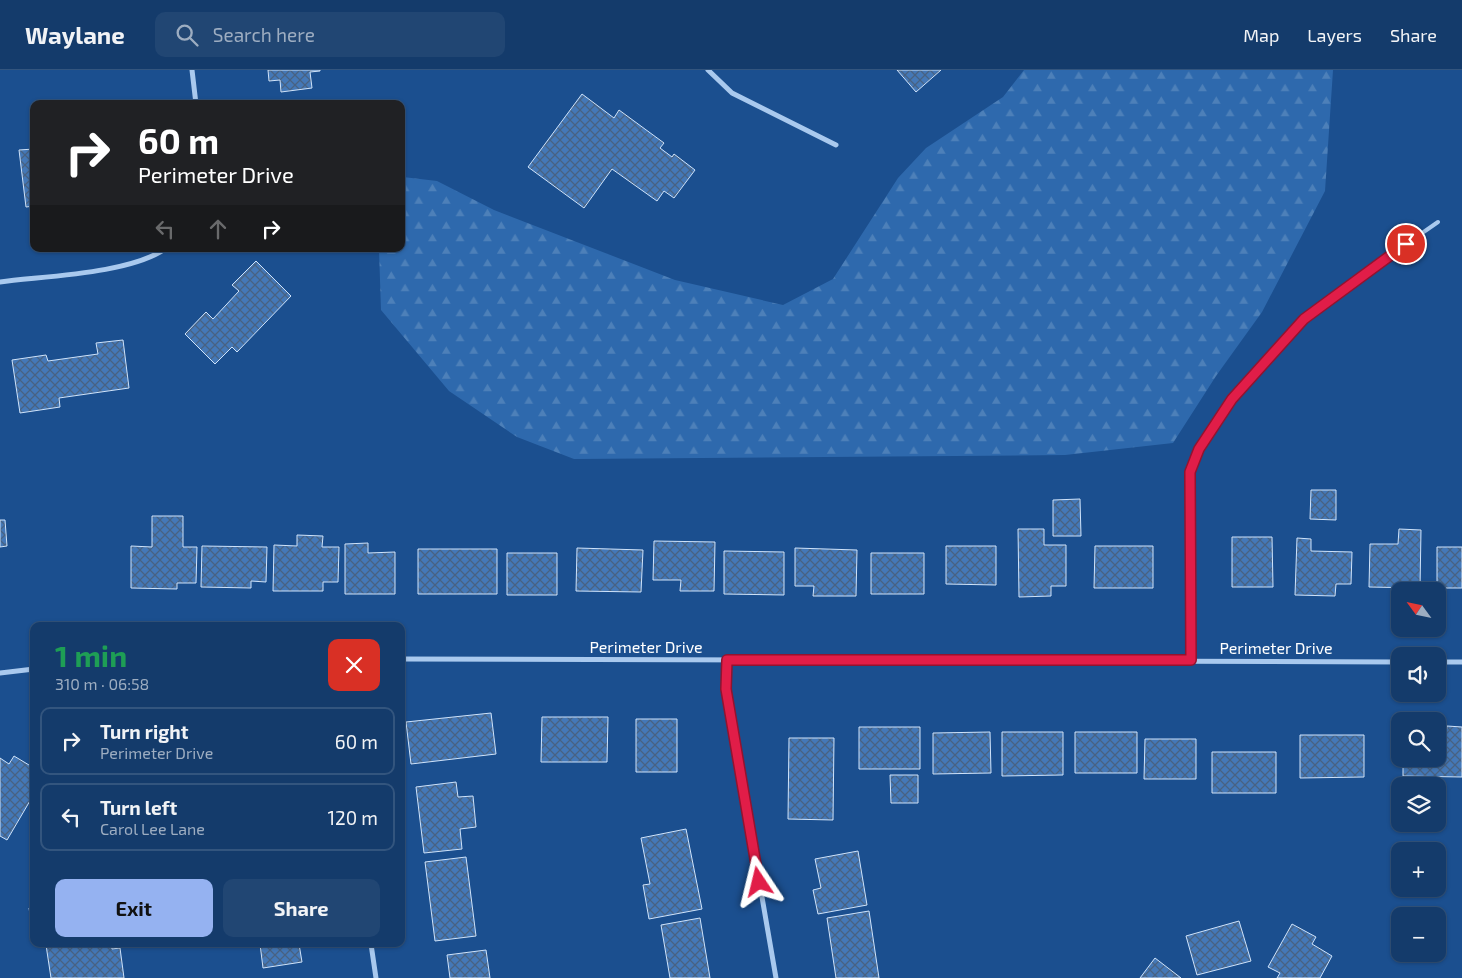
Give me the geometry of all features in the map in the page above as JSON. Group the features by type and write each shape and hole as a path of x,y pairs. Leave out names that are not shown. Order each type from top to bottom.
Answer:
{"street":[{"path":"192,70 196,100"},
{"path":"708,70 732,93 836,145"},
{"path":"0,282 109,268 139,261 158,252"},
{"path":"1190,472 1191,660"},
{"name":"Perimeter Drive","path":"405,659 1391,662"},
{"path":"727,660 726,689 776,978"},
{"path":"1446,662 1462,662"},
{"path":"0,673 30,669"},
{"path":"371,947 376,978"}],"lane":[{"path":"1190,472 1199,449 1232,399 1304,319 1343,288 1438,222"}],"green space":[{"path":"1024,70 1333,70 1325,191 1262,312 1216,376 1173,443 1065,455 574,459 517,437 449,391 381,310 379,252 405,252 405,177 437,181 494,210 675,280 783,305 833,279 898,178 926,148 1003,97"}],"building":[{"path":"268,70 320,71 310,72 312,88 281,92 280,80 269,81"},
{"path":"897,70 941,70 916,92"},
{"path":"582,94 614,118 619,110 664,143 660,148 672,157 674,154 695,170 674,198 664,191 657,201 612,169 584,208 528,167"},
{"path":"30,149 30,206 26,207 19,150"},
{"path":"256,261 291,296 237,352 232,347 215,364 185,334 206,312 213,319 239,291 232,285"},
{"path":"123,340 129,388 59,398 60,407 20,413 12,360 46,355 48,361 98,354 96,343"},
{"path":"1311,490 1336,490 1336,520 1310,519"},
{"path":"1080,499 1081,536 1053,536 1053,500"},
{"path":"152,516 183,516 183,547 197,547 196,583 177,583 177,589 131,588 131,546 152,547"},
{"path":"0,520 5,520 7,546 0,547"},
{"path":"1018,529 1044,529 1044,545 1066,545 1066,586 1051,586 1051,596 1019,597"},
{"path":"1399,529 1421,530 1420,582 1391,582 1391,587 1369,587 1370,544 1398,544"},
{"path":"297,535 323,536 322,547 339,547 338,582 323,582 323,591 273,591 274,545 297,546"},
{"path":"1232,537 1272,537 1273,587 1232,587"},
{"path":"1297,538 1311,539 1311,551 1352,552 1351,584 1336,584 1335,596 1295,595"},
{"path":"654,541 715,542 714,591 680,591 681,580 653,580"},
{"path":"368,543 368,553 395,552 395,594 345,594 345,544"},
{"path":"202,546 267,547 266,582 251,581 251,588 201,587"},
{"path":"946,546 996,546 996,585 946,584"},
{"path":"1095,546 1153,546 1153,588 1094,588"},
{"path":"1437,547 1462,547 1462,588 1446,588 1446,582 1437,582"},
{"path":"577,548 643,550 641,592 576,591"},
{"path":"795,548 857,550 856,596 813,596 814,586 795,586"},
{"path":"418,549 497,549 497,594 418,594"},
{"path":"724,551 784,552 784,595 724,594"},
{"path":"507,553 557,553 557,595 507,595"},
{"path":"871,553 924,553 924,594 871,594"},
{"path":"491,713 496,754 411,764 406,722"},
{"path":"542,717 608,717 607,762 541,762"},
{"path":"636,719 677,719 677,772 636,772"},
{"path":"1447,726 1462,727 1462,777 1403,776 1403,767 1446,767"},
{"path":"859,727 920,727 920,769 859,769"},
{"path":"990,732 991,773 933,774 933,733"},
{"path":"1002,732 1063,732 1063,775 1002,776"},
{"path":"1075,732 1137,732 1137,773 1075,773"},
{"path":"1300,735 1364,735 1364,777 1300,778"},
{"path":"789,738 834,738 833,820 788,819"},
{"path":"1145,739 1196,739 1196,779 1144,779"},
{"path":"1212,752 1276,752 1276,793 1212,793"},
{"path":"14,756 30,766 30,801 7,840 0,836 0,758 9,764"},
{"path":"890,775 918,775 918,803 891,803"},
{"path":"456,782 458,797 473,796 476,827 460,829 462,849 424,853 416,787"},
{"path":"686,829 702,909 649,919 643,885 650,884 641,838"},
{"path":"858,851 867,905 818,914 813,890 821,888 815,859"},
{"path":"466,857 476,936 435,941 425,862"},
{"path":"869,911 879,978 836,978 827,918"},
{"path":"700,918 710,978 670,978 661,925"},
{"path":"1239,921 1251,961 1197,975 1186,936"},
{"path":"1292,924 1316,937 1312,944 1332,956 1320,978 1277,978 1280,973 1268,967"},
{"path":"46,947 120,948 124,978 51,978"},
{"path":"260,947 300,947 302,962 263,968"},
{"path":"486,950 490,978 450,978 447,955"},
{"path":"1155,958 1181,978 1140,978"}],"route":[{"path":"759,882 726,689 727,660 1191,660 1190,472 1199,449 1232,399 1304,319 1343,288 1406,244"}]}
